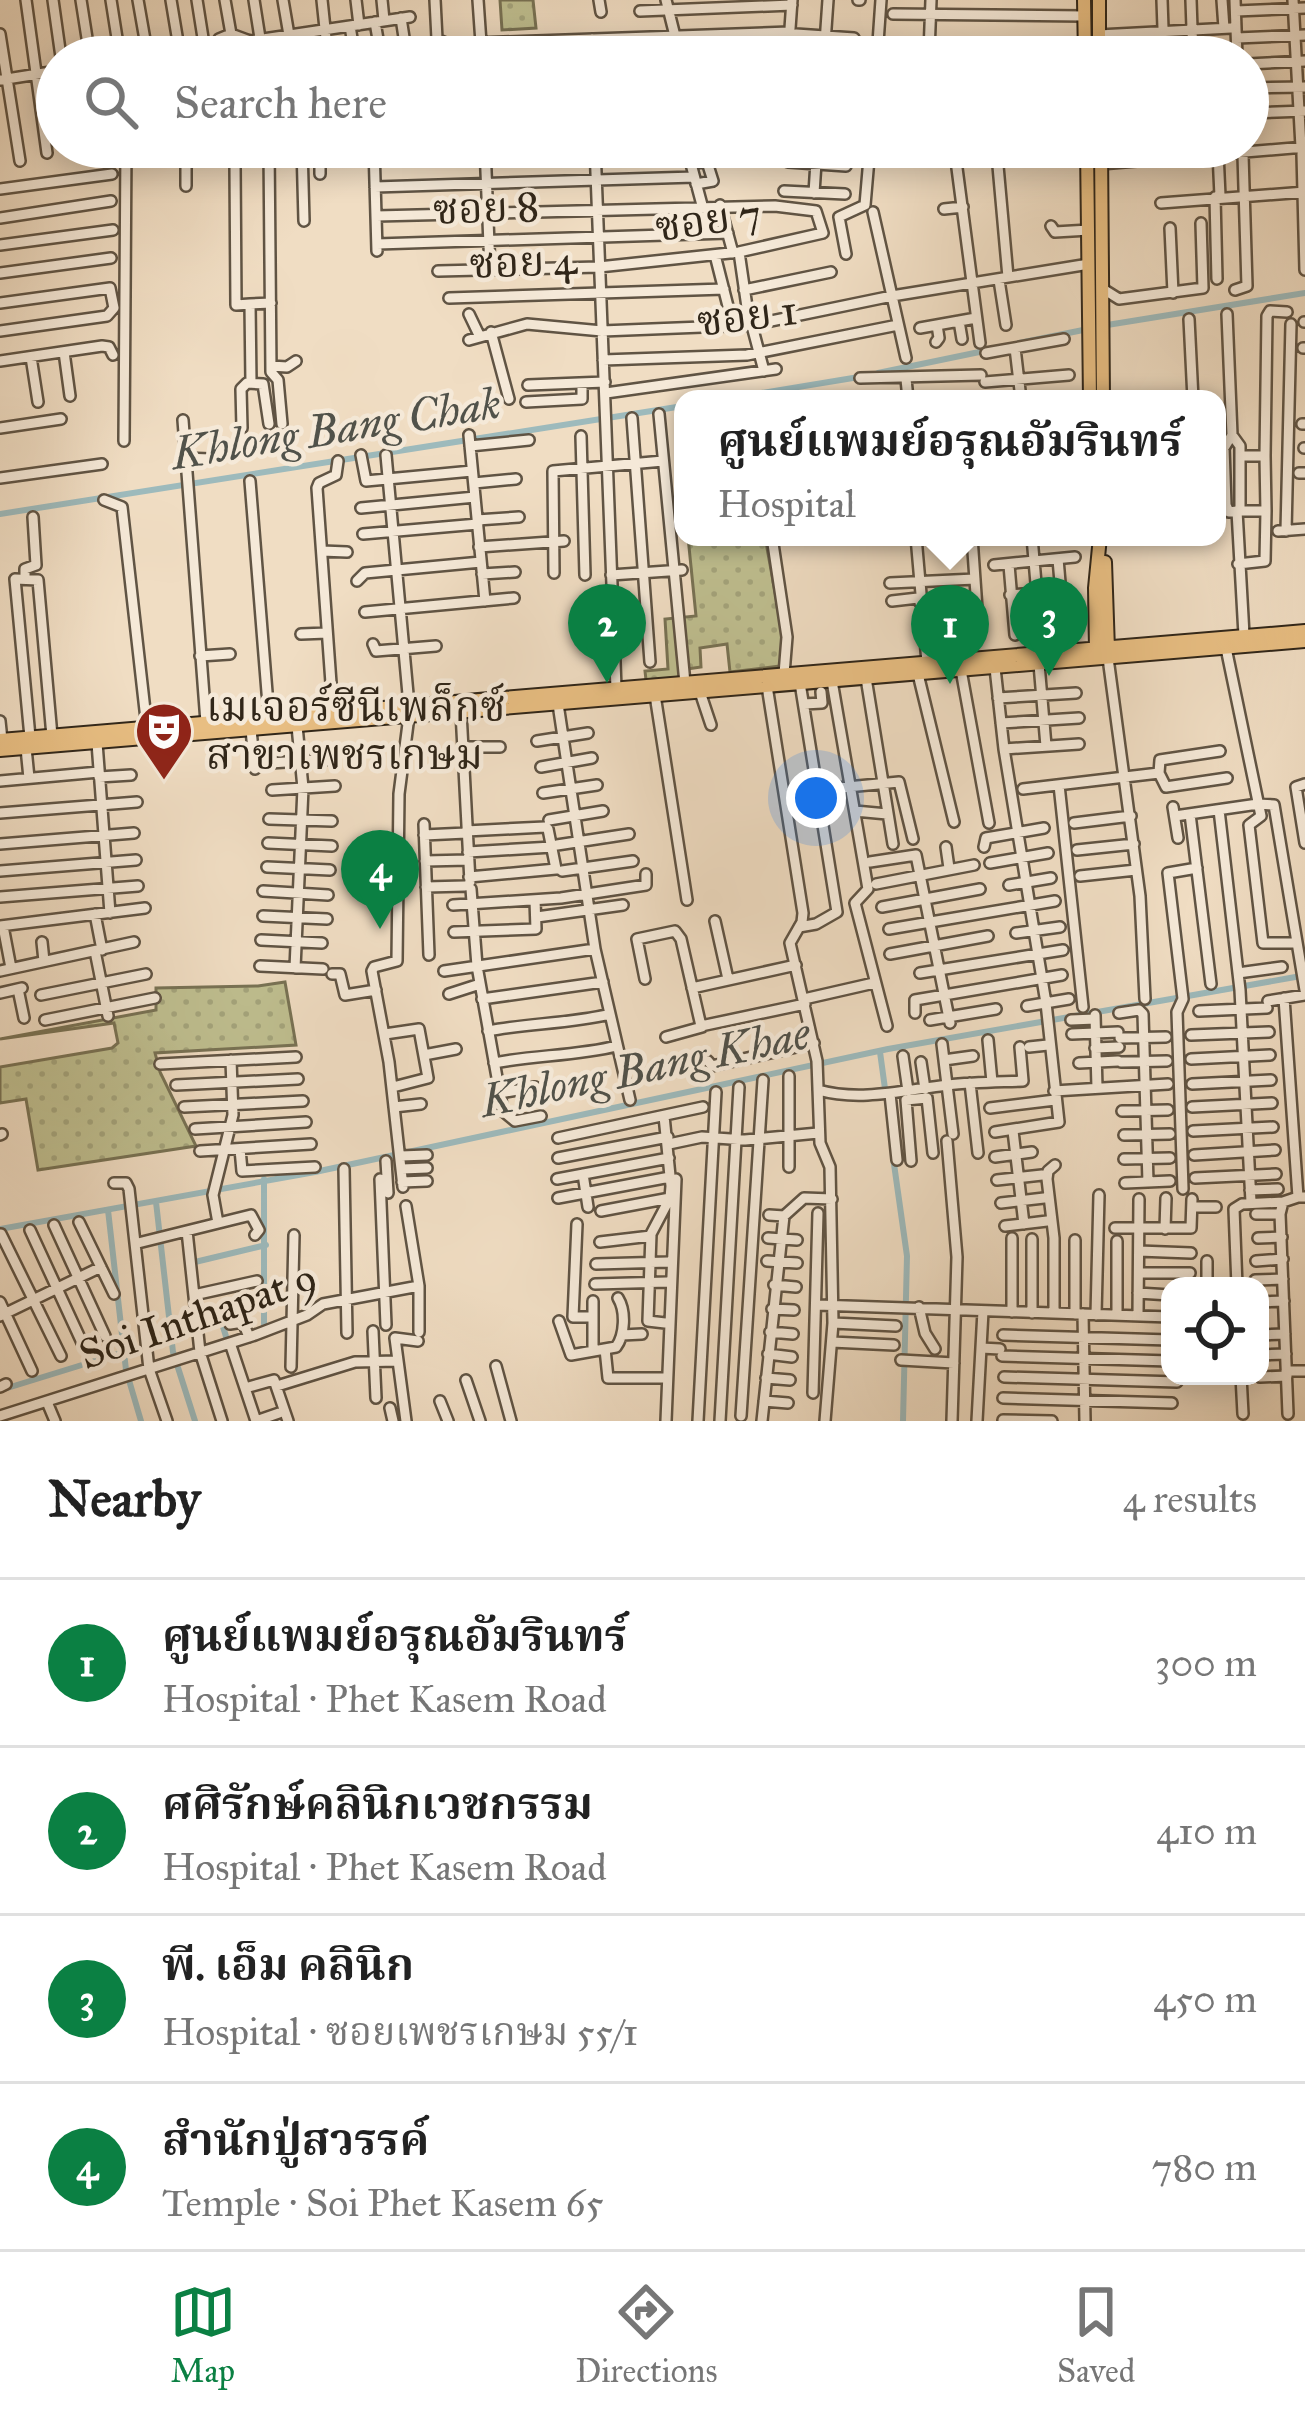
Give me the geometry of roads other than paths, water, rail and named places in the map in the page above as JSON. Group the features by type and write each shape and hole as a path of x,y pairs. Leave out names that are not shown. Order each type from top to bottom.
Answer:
{"main road":[{"path":"1084,0 1084,36"},
{"path":"1099,0 1099,35"},
{"path":"1088,168 1089,264 1096,312 1091,390"},
{"path":"1096,312 1103,290 1101,168"},
{"path":"1096,344 1102,390"},
{"path":"1101,546 1095,587 1102,653"},
{"path":"1102,653 1305,631"},
{"path":"1,744 97,743 784,674 1305,641"},
{"path":"28,743 52,736 206,722 271,723 333,711 461,712 559,704 613,692 655,695 800,683 826,686 923,668 961,670 988,664"}],"street":[{"path":"3,80 36,75 26,0"},
{"path":"53,0 59,36"},
{"path":"81,0 87,36"},
{"path":"112,0 117,36"},
{"path":"138,0 144,36"},
{"path":"171,0 177,36"},
{"path":"196,0 205,36"},
{"path":"225,0 231,34"},
{"path":"254,0 255,36"},
{"path":"283,0 290,35"},
{"path":"322,0 326,36"},
{"path":"355,36 356,0"},
{"path":"380,36 382,0"},
{"path":"404,0 406,36"},
{"path":"435,0 438,36"},
{"path":"478,0 481,36"},
{"path":"667,5 675,36 825,36 828,0"},
{"path":"878,36 881,0"},
{"path":"930,36 931,0"},
{"path":"1162,0 1163,36"},
{"path":"1191,0 1192,36"},
{"path":"1222,0 1232,36"},
{"path":"640,11 667,5 792,3 792,36"},
{"path":"1231,31 1236,5 1297,5 1305,270"},
{"path":"893,14 1084,16"},
{"path":"283,36 405,17"},
{"path":"1099,35 1208,29 1300,35"},
{"path":"1208,29 1213,36"},
{"path":"0,34 3,80 20,161"},
{"path":"226,36 239,36"},
{"path":"1269,63 1300,62"},
{"path":"1269,88 1301,87"},
{"path":"1269,112 1301,111"},
{"path":"4,150 18,147"},
{"path":"1269,150 1303,149"},
{"path":"124,441 126,168"},
{"path":"186,168 186,186"},
{"path":"235,168 237,319"},
{"path":"269,168 271,366 278,380 282,424"},
{"path":"303,168 304,221"},
{"path":"320,168 320,174"},
{"path":"374,168 376,216 721,205 760,353 770,370 606,387 528,385"},
{"path":"486,168 490,269"},
{"path":"596,168 609,428 613,692"},
{"path":"691,168 701,205"},
{"path":"375,188 713,181 709,168"},
{"path":"814,193 816,168"},
{"path":"846,254 839,217 865,205 868,168"},
{"path":"957,168 983,348 1064,339"},
{"path":"998,168 1006,325"},
{"path":"1217,279 1218,168"},
{"path":"1234,290 1247,286 1243,168"},
{"path":"0,189 112,174"},
{"path":"784,191 844,194"},
{"path":"1161,203 1304,192"},
{"path":"0,218 111,201"},
{"name":"ซอย 7","path":"438,271 599,267 736,253 823,233 819,214 782,206 721,205"},
{"path":"944,209 963,207"},
{"path":"874,212 906,358"},
{"name":"ซอย 8","path":"376,216 377,248 728,233"},
{"path":"1103,290 1119,299 1202,288 1201,223"},
{"path":"1051,226 1055,232 1089,230"},
{"path":"1169,228 1173,293"},
{"path":"0,245 113,230"},
{"path":"989,236 1004,244"},
{"path":"715,255 733,326"},
{"path":"0,273 110,258"},
{"path":"480,336 527,324 602,331 752,325 892,296 1089,264"},
{"path":"744,290 830,272"},
{"path":"0,303 107,288 113,290 114,301 113,312 107,316 0,331"},
{"name":"ซอย 4","path":"449,298 724,289"},
{"path":"236,305 271,303"},
{"path":"249,383 250,304"},
{"path":"1238,564 1265,561 1267,316 1270,311 1287,312"},
{"path":"469,314 509,399"},
{"path":"1226,445 1232,435 1227,314"},
{"path":"920,328 976,318"},
{"path":"1189,319 1193,390"},
{"path":"959,321 962,339"},
{"path":"1291,324 1282,531 1305,529"},
{"path":"936,341 937,325"},
{"name":"ซอย 1","path":"603,360 760,353 898,326"},
{"path":"0,361 107,346 113,355"},
{"path":"1015,348 1020,390"},
{"path":"64,352 70,396"},
{"path":"31,357 38,402"},
{"path":"271,366 286,367 296,361"},
{"path":"860,378 1018,380 1069,375"},
{"path":"231,377 265,386 269,424"},
{"path":"905,379 907,390"},
{"path":"242,428 241,389 249,383"},
{"path":"526,402 582,399 582,383"},
{"path":"659,413 674,541"},
{"path":"632,418 650,662"},
{"path":"0,428 61,419"},
{"path":"184,420 206,722"},
{"path":"1228,512 1240,456 1232,435"},
{"path":"584,439 585,575"},
{"path":"485,601 469,440 530,440"},
{"path":"361,455 364,481 516,479"},
{"path":"386,455 409,711 399,794 397,961 374,968 402,1169 394,1190 383,1293 386,1325"},
{"path":"1240,456 1264,456"},
{"path":"184,458 210,459"},
{"path":"333,711 313,482 336,475 338,461"},
{"path":"554,573 559,542 553,471 663,461"},
{"path":"0,478 102,464"},
{"path":"1226,480 1244,635"},
{"path":"250,481 271,723 255,769"},
{"path":"361,508 475,497"},
{"path":"104,500 122,507 147,728"},
{"path":"1228,512 1266,512"},
{"path":"363,534 519,517"},
{"path":"29,778 20,579 25,569 36,566 34,518"},
{"path":"479,547 559,542"},
{"path":"675,546 685,682"},
{"path":"772,546 787,637 784,674"},
{"path":"916,546 923,668 955,822"},
{"path":"976,546 984,562"},
{"path":"1033,546 1046,746"},
{"path":"322,551 347,552"},
{"path":"984,562 1009,565 1075,557"},
{"path":"1058,559 1064,629"},
{"path":"977,622 975,580 984,562"},
{"path":"1009,565 1015,634"},
{"path":"357,581 363,573 396,570 515,572"},
{"path":"611,575 678,570"},
{"path":"20,579 38,580 52,736"},
{"path":"890,583 975,580"},
{"path":"1010,595 1060,591"},
{"path":"365,612 514,598"},
{"path":"892,601 950,602"},
{"path":"922,624 941,622 944,632"},
{"path":"301,634 327,633"},
{"path":"374,644 376,651 436,646"},
{"path":"1226,648 1260,818 1249,825 1263,943 1297,943"},
{"path":"1102,653 1131,816 1144,999"},
{"path":"200,656 230,654"},
{"path":"988,664 998,698 1046,1003 1057,1124 995,1132"},
{"path":"961,670 989,823"},
{"path":"866,678 892,844"},
{"path":"799,927 832,917 837,909 800,683"},
{"path":"767,686 802,913 790,939 818,1065 818,1133 830,1167 833,1323 825,1421"},
{"path":"804,704 822,703 826,686"},
{"path":"826,686 868,890 855,901 887,1026"},
{"path":"700,692 711,724"},
{"path":"998,698 1076,693"},
{"path":"655,695 687,900"},
{"path":"559,704 596,949 630,1100"},
{"path":"461,712 469,885 494,1064 509,1119 542,1116"},
{"path":"1000,723 1078,718"},
{"path":"0,721 1,744"},
{"path":"271,723 302,760 295,968"},
{"path":"537,741 588,733"},
{"path":"97,743 110,913"},
{"path":"1004,749 1079,744"},
{"path":"462,747 500,747"},
{"path":"1220,752 1160,760 1159,772 1166,787 1227,778"},
{"path":"541,767 592,758"},
{"path":"270,763 334,759"},
{"path":"1023,790 1159,772"},
{"path":"0,781 131,775"},
{"path":"785,793 899,782 913,839"},
{"path":"1074,783 1076,799"},
{"path":"1305,784 1296,787 1305,843"},
{"path":"543,793 597,785"},
{"path":"1059,785 1083,1006"},
{"path":"272,790 335,786"},
{"path":"0,813 137,802"},
{"path":"1178,838 1174,812 1274,805 1303,975 1305,992 1241,1009 1199,1011"},
{"path":"1219,810 1239,982 1251,1196 1278,1189"},
{"path":"549,820 603,811"},
{"path":"855,812 887,814"},
{"path":"1190,814 1211,984"},
{"path":"1074,823 1131,816"},
{"path":"269,818 332,820"},
{"path":"426,887 553,872 555,846 544,827 424,830 425,862 426,887 427,906 428,936 429,955"},
{"path":"984,847 986,838 1044,828"},
{"path":"0,844 134,833"},
{"path":"425,862 629,834"},
{"path":"22,842 23,856 32,867"},
{"path":"268,843 332,845"},
{"path":"1077,850 1134,844"},
{"path":"946,847 950,868"},
{"path":"870,862 915,853 949,1020"},
{"path":"990,863 1048,853"},
{"path":"0,871 136,860"},
{"path":"562,871 633,861"},
{"path":"876,884 974,865"},
{"path":"267,867 330,870"},
{"path":"1154,874 1197,868"},
{"path":"1080,876 1136,870"},
{"path":"1168,873 1182,995 1177,1012 1183,1189"},
{"path":"1009,885 1051,878"},
{"path":"0,897 138,886"},
{"path":"427,906 536,900 642,886"},
{"path":"882,907 980,889"},
{"path":"263,891 328,895"},
{"path":"428,936 536,929 536,900"},
{"path":"889,929 1055,902"},
{"path":"537,917 623,905"},
{"path":"134,942 5,969 2,926 146,908"},
{"path":"95,914 107,1011"},
{"path":"262,916 327,920"},
{"path":"715,921 728,980"},
{"path":"1016,933 1060,926"},
{"path":"645,979 638,938 675,931 681,939 702,1027"},
{"path":"567,936 570,953"},
{"path":"890,954 988,936"},
{"path":"261,940 322,943"},
{"path":"42,942 44,961"},
{"path":"444,971 596,949"},
{"path":"920,974 1063,950"},
{"path":"692,988 796,964"},
{"path":"260,966 340,974 345,995 376,990"},
{"path":"1239,982 1282,967"},
{"path":"41,995 146,974"},
{"path":"915,1013 915,1000 1062,975"},
{"path":"482,999 603,982"},
{"path":"666,1037 874,983"},
{"path":"449,994 480,984"},
{"path":"0,993 20,988 24,1018"},
{"path":"787,997 803,1002"},
{"path":"45,1020 155,998"},
{"path":"880,1001 897,998"},
{"path":"1028,1006 1070,998"},
{"path":"1256,1214 1301,1197 1284,998"},
{"path":"584,1002 589,1020"},
{"path":"930,1020 996,1009"},
{"path":"1119,1013 1142,1011 1148,1182"},
{"path":"488,1031 610,1014"},
{"path":"1071,1020 1095,1017 1097,1088"},
{"path":"385,1034 419,1029 424,1055 427,1079 393,1087"},
{"path":"1190,1035 1269,1032"},
{"path":"1072,1034 1119,1039"},
{"path":"1095,1048 1119,1039 1166,1036"},
{"path":"988,1040 992,1082"},
{"path":"708,1061 712,1066 814,1043"},
{"path":"942,1043 962,1257 952,1421"},
{"path":"892,1110 925,1089 1024,1080 1025,1047 1048,1045"},
{"path":"494,1064 617,1046"},
{"path":"424,1055 457,1049"},
{"path":"1191,1059 1270,1055"},
{"path":"903,1056 911,1161"},
{"path":"944,1060 973,1056"},
{"path":"160,1064 296,1057"},
{"path":"220,1223 216,1191 232,1127 231,1060"},
{"path":"1079,1064 1167,1060"},
{"path":"921,1061 925,1089"},
{"path":"789,1076 789,1167"},
{"path":"176,1085 298,1078"},
{"path":"741,1416 763,1080"},
{"path":"1192,1084 1271,1080"},
{"path":"970,1083 978,1154"},
{"path":"990,1108 1097,1088 1168,1084"},
{"path":"500,1093 535,1087"},
{"path":"720,1421 739,1087"},
{"path":"789,1090 927,1098 933,1153"},
{"path":"698,1421 716,1092"},
{"path":"887,1094 897,1160"},
{"path":"184,1107 303,1102"},
{"path":"1192,1107 1272,1103"},
{"path":"394,1107 421,1104"},
{"path":"558,1138 704,1107"},
{"path":"688,1110 690,1140"},
{"path":"1122,1111 1168,1110"},
{"path":"664,1115 673,1178 666,1421"},
{"path":"195,1130 306,1122"},
{"path":"1193,1131 1273,1127"},
{"path":"1013,1130 1024,1224"},
{"path":"582,1133 588,1207"},
{"path":"558,1157 669,1140 818,1133"},
{"path":"1124,1135 1170,1134"},
{"path":"200,1151 311,1144"},
{"path":"240,1149 242,1171 315,1167"},
{"path":"1194,1155 1275,1150"},
{"path":"995,1157 1032,1152"},
{"path":"401,1153 427,1155"},
{"path":"1124,1159 1170,1158"},
{"path":"386,1161 394,1190"},
{"path":"557,1179 669,1161 685,1165"},
{"path":"1054,1313 1054,1238 1047,1174 1055,1165"},
{"path":"402,1169 427,1168"},
{"path":"344,1169 347,1334"},
{"path":"200,1174 216,1191"},
{"path":"1195,1178 1276,1174"},
{"path":"997,1180 1042,1175"},
{"path":"569,1210 563,1197 673,1178"},
{"path":"671,1325 649,1322 648,1302 651,1239 670,1198 673,1178"},
{"path":"380,1179 394,1190"},
{"path":"394,1190 427,1181"},
{"path":"1125,1183 1170,1181"},
{"path":"114,1183 126,1183 132,1207 149,1369 167,1421"},
{"path":"601,1210 670,1198"},
{"path":"762,1421 784,1216 803,1198 832,1199"},
{"path":"1001,1203 1044,1198"},
{"path":"1138,1316 1139,1198"},
{"path":"1166,1198 1166,1228"},
{"path":"1085,1421 1085,1314 1099,1200 1115,1205"},
{"path":"1097,1228 1191,1228 1192,1203 1216,1207"},
{"path":"406,1206 419,1286 419,1337 395,1336 406,1421"},
{"path":"1237,1277 1236,1206 1282,1208"},
{"path":"1282,1208 1288,1414"},
{"path":"813,1393 818,1214"},
{"path":"770,1215 784,1216"},
{"path":"137,1243 253,1216 260,1230 255,1235"},
{"path":"1005,1226 1047,1221"},
{"path":"80,1222 114,1294"},
{"path":"577,1224 573,1317 592,1317"},
{"path":"54,1225 105,1336"},
{"path":"30,1229 85,1349"},
{"path":"187,1231 200,1352 222,1421"},
{"path":"1,1234 61,1356"},
{"path":"292,1367 294,1235"},
{"path":"1258,1238 1286,1235"},
{"path":"768,1238 797,1240"},
{"path":"1012,1238 1012,1312"},
{"path":"1032,1239 1032,1312"},
{"path":"559,1321 569,1353 616,1347 622,1335 623,1240"},
{"path":"1075,1240 1085,1314"},
{"path":"1117,1241 1117,1316"},
{"path":"600,1242 668,1242"},
{"path":"1139,1251 1191,1253"},
{"path":"1207,1261 1207,1277"},
{"path":"1256,1261 1300,1261"},
{"path":"596,1264 668,1262"},
{"path":"767,1262 797,1264"},
{"path":"32,1371 2,1310 101,1268"},
{"path":"1138,1273 1190,1273"},
{"path":"1269,1280 1301,1282"},
{"path":"194,1295 257,1281"},
{"path":"595,1284 620,1289 667,1282"},
{"path":"774,1285 796,1287"},
{"name":"Soi Inthapat 9","path":"0,1416 248,1337 323,1304 419,1286"},
{"path":"1138,1293 1161,1294"},
{"path":"592,1301 608,1378 668,1378"},
{"path":"648,1302 665,1303"},
{"path":"1269,1302 1301,1305"},
{"path":"817,1304 1161,1317"},
{"path":"916,1307 935,1349"},
{"path":"772,1309 794,1310"},
{"path":"977,1421 977,1346 983,1311"},
{"path":"230,1324 243,1322 248,1337"},
{"path":"833,1323 896,1326"},
{"path":"1269,1334 1303,1328"},
{"path":"373,1331 376,1398"},
{"path":"770,1332 793,1334"},
{"path":"622,1335 642,1334"},
{"path":"1003,1335 1161,1340"},
{"path":"571,1341 574,1355"},
{"path":"832,1342 894,1345"},
{"path":"956,1342 1001,1353 1161,1361"},
{"path":"228,1343 256,1421 284,1417 273,1379 245,1388"},
{"path":"669,1344 684,1344"},
{"path":"1269,1354 1304,1350"},
{"path":"768,1354 792,1357"},
{"path":"904,1360 954,1363"},
{"path":"278,1386 355,1362 396,1361"},
{"path":"496,1366 511,1421"},
{"path":"1269,1376 1305,1371"},
{"path":"1004,1377 1161,1381"},
{"path":"766,1378 790,1380"},
{"path":"466,1380 481,1421"},
{"path":"1241,1385 1243,1414"},
{"path":"1003,1398 1172,1403"},
{"path":"440,1400 448,1421"},
{"path":"764,1401 788,1403"},
{"path":"47,1402 56,1421"},
{"path":"390,1408 393,1421"},
{"path":"1003,1420 1052,1421"}],"waterway":[{"name":"Khlong Bang Chak","path":"1101,326 1305,293"},
{"name":"Khlong Bang Chak","path":"1019,343 1088,329"},
{"name":"Khlong Bang Chak","path":"878,373 989,350"},
{"name":"Khlong Bang Chak","path":"780,390 859,377"},
{"name":"Khlong Bang Chak","path":"0,514 674,407"},
{"name":"Khlong Bang Khae","path":"0,1229 315,1172 888,1049 1301,976"},
{"path":"880,1052 886,1096"},
{"path":"893,1157 907,1256 903,1421"},
{"path":"264,1179 264,1328"},
{"path":"156,1202 173,1352 195,1421"},
{"path":"108,1210 126,1370 141,1421"},
{"path":"195,1262 266,1245"},
{"path":"205,1321 264,1304"},
{"path":"220,1317 228,1343"},
{"path":"4,1389 124,1352"}],"place":[{"name":"พี. เอ็ม คลินิก","path":"1049,676"},
{"name":"ศศิรักษ์คลินิกเวชกรรม","path":"607,683"},
{"name":"ศูนย์แพมย์อรุณอัมรินทร์","path":"950,684"},
{"name":"เมเจอร์ซีนีเพล็กซ์ สาขาเพชรเกษม","path":"164,782"},
{"name":"สำนักปู่สวรรค์","path":"380,929"}]}
